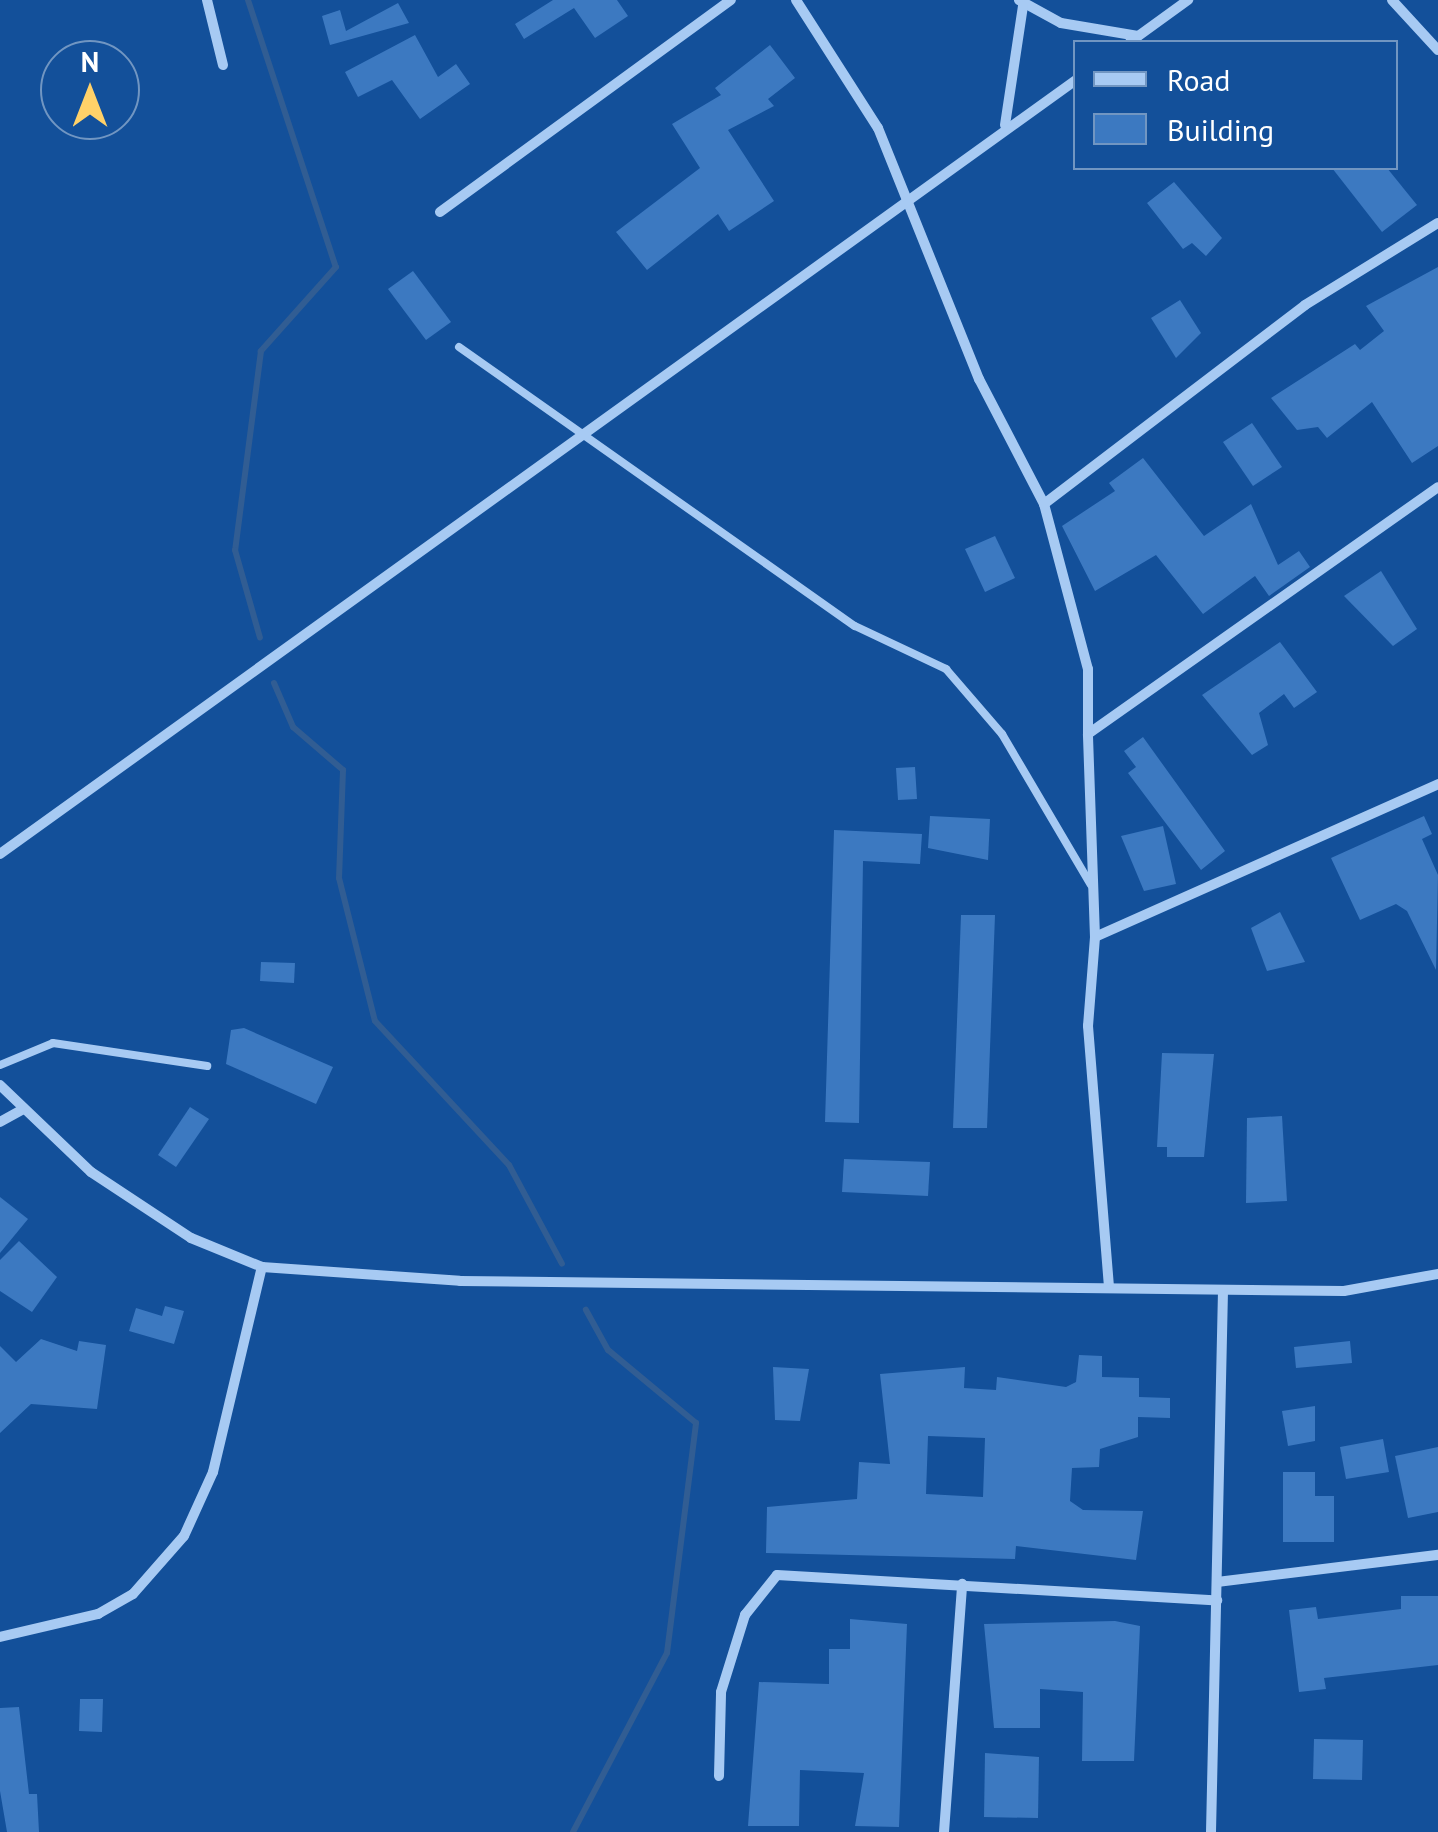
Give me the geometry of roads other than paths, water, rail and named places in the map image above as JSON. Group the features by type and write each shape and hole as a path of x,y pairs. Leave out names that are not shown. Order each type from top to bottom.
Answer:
{"street":[{"path":"207,0 223,65"},
{"path":"440,212 731,0"},
{"path":"796,0 859,93 908,194 979,379 1044,504 1088,669 1095,937 1088,1026 1109,1287"},
{"path":"1005,125 1021,3 1084,29 1134,39 1188,0"},
{"path":"1392,0 1438,50"},
{"path":"0,854 908,194 1073,82"},
{"path":"1044,504 1305,305 1438,223"},
{"path":"1088,734 1438,487"},
{"path":"1095,937 1438,784"},
{"path":"0,1084 22,1110 91,1172 191,1238 262,1267 460,1281 1223,1290 1344,1290 1438,1274"},
{"path":"0,1122 22,1110"},
{"path":"0,1637 98,1614 133,1594 184,1536 214,1472 262,1267"},
{"path":"1211,1832 1223,1290"},
{"path":"1218,1582 1438,1555"},
{"path":"719,1776 722,1692 760,1586 817,1572 1217,1600"},
{"path":"944,1832 962,1584"}],"lane":[{"path":"459,347 854,626 946,669 1002,734 1094,889"},
{"path":"0,1065 53,1043 207,1066"}],"waterway":[{"path":"248,0 336,267 261,351 235,550 260,638"},
{"path":"274,683 293,727 343,770 339,878 375,1021 509,1165 562,1264"},
{"path":"573,1832 667,1653 696,1423 608,1350 586,1310"}]}
